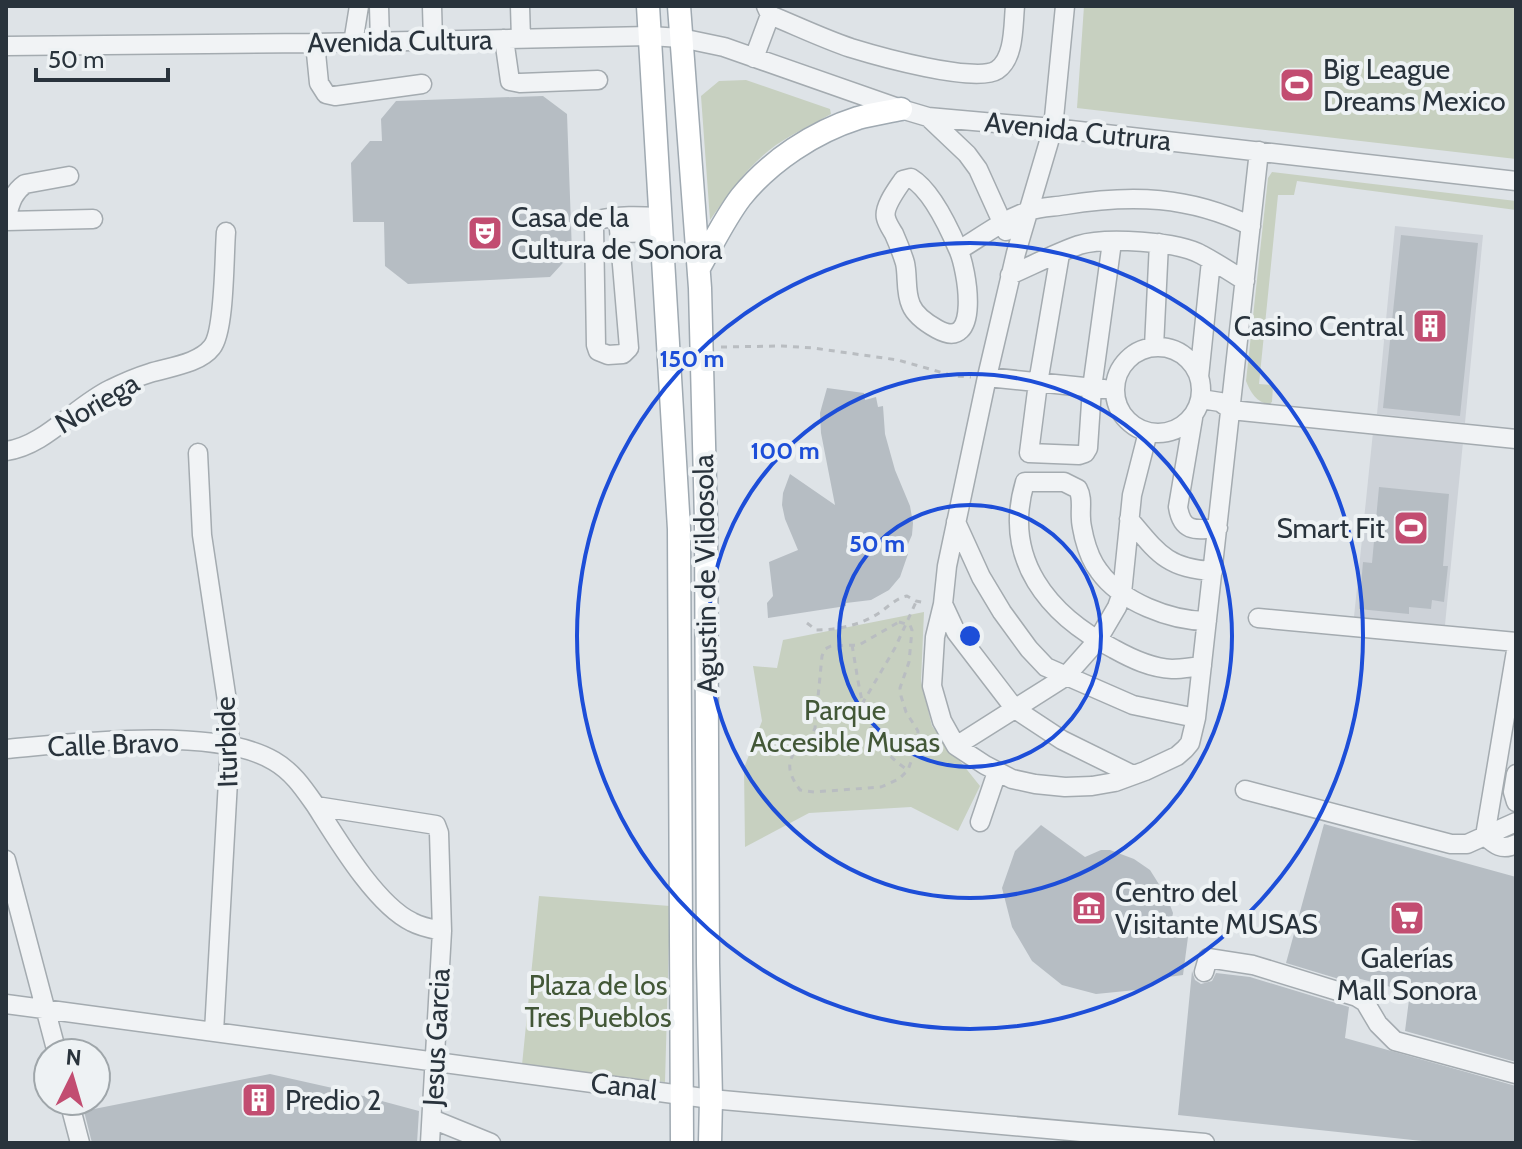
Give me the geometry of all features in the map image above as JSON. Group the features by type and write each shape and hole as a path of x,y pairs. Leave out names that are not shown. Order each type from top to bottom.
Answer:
{"main road":[{"name":"Agustin de Vildosola","path":"648,6 679,529 682,1143"},
{"name":"Agustin de Vildosola","path":"679,6 699,267 702,348 710,1143"},
{"path":"699,267 739,199 775,163 814,137 838,126 901,109"}],"street":[{"path":"353,43 359,6"},
{"path":"379,6 380,42"},
{"path":"432,6 433,41"},
{"path":"520,6 512,39 510,81 598,80"},
{"path":"754,58 768,10 850,47 925,68 985,74 997,70 1007,58 1015,6"},
{"path":"1065,6 1053,128 1010,275 956,522 935,637 932,686 942,721 956,746 1012,779 1065,787 1115,782 1168,761 1190,743 1196,718 1259,151"},
{"name":"Avenida Cultura","path":"6,46 650,36"},
{"name":"Avenida Cutrura","path":"650,36 707,42 928,117 1053,128 1516,181"},
{"path":"315,43 319,83 326,94 335,96 422,84"},
{"path":"928,117 967,154 978,169 1016,253"},
{"path":"69,176 25,184 19,188 13,196 6,220 93,219"},
{"path":"911,178 916,181 937,207 959,250 967,277 966,322 962,330 948,333 915,313 910,302 902,252 885,215 903,180 911,178"},
{"path":"959,250 1029,211 1097,200 1188,203 1227,214 1251,226"},
{"path":"619,225 629,348 623,354 608,355 598,351 596,345 594,226 598,220 619,225 661,224"},
{"name":"Noriega","path":"6,451 32,444 102,393 204,355 213,346 220,327 226,232"},
{"path":"1010,275 1092,242 1159,243 1201,254 1245,281"},
{"path":"1029,453 1079,455 1088,448 1092,388 1112,242"},
{"path":"1154,347 1159,243"},
{"path":"1060,254 1025,482 1018,509 1019,538 1026,562 1039,587 1059,612 1097,641 1150,666 1173,669 1202,666"},
{"path":"1211,261 1199,378 1201,399 1193,418 1178,513 1185,525 1194,530 1218,528"},
{"path":"1193,418 1177,429 1160,434 1135,429 1117,408 1117,375 1124,362 1139,351 1154,347 1178,352 1193,365 1199,378"},
{"path":"987,377 1115,389"},
{"path":"1201,399 1220,402 1231,410 1516,439"},
{"path":"956,746 1065,677 1097,641 1122,593 1132,495 1148,432"},
{"name":"Iturbide","path":"198,453 202,535 228,711 230,745 214,1032"},
{"path":"1025,482 1064,482 1078,489 1081,494 1081,523 1089,554 1100,573 1122,593 1166,616 1187,621 1207,621"},
{"path":"1129,519 1163,556 1181,567 1213,571"},
{"path":"956,522 981,577 1002,612 1046,667 1133,705 1196,718"},
{"path":"943,604 956,632 1015,709 1062,740 1133,775"},
{"path":"1258,618 1516,642"},
{"path":"1485,836 1516,651"},
{"name":"Calle Bravo","path":"6,749 123,741 230,745 272,759 296,778 316,806"},
{"path":"980,822 997,772"},
{"path":"1516,774 1513,792 1516,802"},
{"path":"1245,790 1451,844 1467,844 1516,822"},
{"name":"Jesus Garcia","path":"316,806 436,825 439,833 442,931 430,1143"},
{"name":"Jesus Garcia","path":"316,806 347,855 386,902 411,922 442,931"},
{"path":"1485,836 1497,846 1516,844"},
{"path":"6,860 53,1037"},
{"path":"1206,965 1241,969 1357,997 1365,1002 1378,1024 1395,1041 1516,1074"},
{"name":"Canal","path":"6,1004 711,1099 1205,1143"},
{"path":"73,1117 80,1143"},
{"path":"432,1119 491,1143"}],"path":[{"path":"702,348 813,348 898,360 954,376 987,377"},
{"path":"807,623 816,630 849,626 875,616 900,597 907,596 916,601 943,604"},
{"path":"862,704 895,648 916,601"},
{"path":"899,622 910,625 909,662 900,688 906,712 918,731 917,745 908,770 899,779 881,787 814,792 800,790 789,772 790,759 815,728 822,656 825,649 831,646 852,645 859,645 899,622"},
{"path":"852,645 868,722 880,745 893,760 908,770"}],"shaded area":[{"name":"Casino Central","path":"1395,226 1483,235 1465,423 1377,414"},
{"path":"1373,432 1463,442 1445,625 1354,617"}],"green space":[{"name":"Big League Dreams Mexico","path":"1084,6 1516,6 1516,159 1077,108"},
{"path":"746,80 830,109 831,114 766,153 740,180 710,220 701,96 719,81"},
{"path":"1272,172 1516,201 1516,210 1297,181 1294,195 1278,195 1259,384 1273,385 1272,402 1269,404 1254,396 1246,381 1268,178"},
{"name":"Parque Accesible Musas","path":"924,612 921,681 932,726 980,786 958,831 911,807 809,813 745,847 744,768 762,721 753,666 777,668 783,640"},
{"name":"Plaza de los Tres Pueblos","path":"539,896 670,906 665,1082 522,1065"}],"building":[{"path":"543,96 567,114 572,253 550,277 408,284 385,266 384,222 353,222 351,163 370,141 382,141 381,119 396,101"},
{"name":"Casino Central","path":"1401,235 1478,243 1460,416 1383,408"},
{"path":"827,388 864,393 865,400 876,397 878,407 883,406 885,434 913,523 905,551 908,554 900,577 889,590 871,600 768,618 767,603 773,596 769,562 798,550 782,505 790,474 835,505 821,433 820,413"},
{"name":"Smart Fit","path":"1379,487 1449,494 1443,566 1448,566 1444,602 1432,600 1431,609 1409,607 1409,614 1359,609 1363,562 1372,563"},
{"name":"Galerías Mall Sonora","path":"1324,824 1516,877 1516,1062 1405,1031 1410,992 1353,977 1352,983 1286,963"},
{"name":"Centro del Visitante MUSAS","path":"1041,825 1085,857 1101,850 1110,850 1134,859 1150,870 1167,897 1173,913 1171,923 1188,937 1183,975 1168,977 1136,990 1096,994 1062,985 1032,961 1012,927 1002,888 1015,851"},
{"path":"1192,971 1195,980 1201,984 1212,981 1216,973 1250,977 1349,1007 1345,1038 1516,1086 1514,1143 1441,1143 1178,1115"},
{"name":"Predio 2","path":"270,1074 419,1111 417,1143 92,1143 86,1117 112,1117 112,1105"}],"place":[{"name":"Big League Dreams Mexico","path":"1297,85"},
{"name":"Casa de la Cultura de Sonora","path":"485,233"},
{"name":"Casino Central","path":"1430,326"},
{"name":"Smart Fit","path":"1411,528"},
{"name":"Centro del Visitante MUSAS","path":"1089,908"},
{"name":"Galerías Mall Sonora","path":"1407,918"},
{"name":"Predio 2","path":"259,1100"}]}
